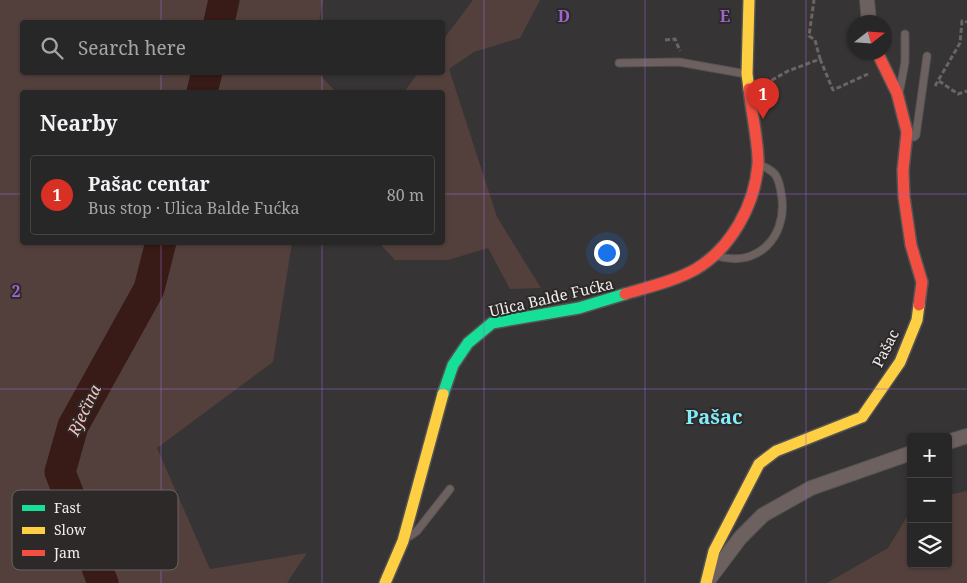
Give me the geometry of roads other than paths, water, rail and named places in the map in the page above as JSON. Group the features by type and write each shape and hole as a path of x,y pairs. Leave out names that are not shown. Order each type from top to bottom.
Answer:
{"main road":[{"name":"Ulica Balde Fućka","path":"385,583 403,541 439,407 453,365 468,342 492,323 579,308 633,293 696,269 714,255 733,235 746,212 758,164 747,74 750,0"},
{"name":"Pašac","path":"707,583 714,552 760,464 776,451 862,417 900,362 917,320 922,282 911,245 904,197 903,170 908,132 897,93 881,60"}],"street":[{"path":"867,0 868,15"},
{"path":"952,441 967,436"},
{"name":"Pašac","path":"707,583 740,538 762,515 811,488 907,454"}],"lane":[{"path":"897,93 902,87 903,81 905,34"},
{"path":"907,142 916,135 927,56"},
{"path":"619,63 679,62 747,74"},
{"path":"714,255 731,260 748,258 769,246 777,231 783,209 781,189 777,176 758,164"},
{"path":"403,541 417,531 450,489"}],"waterway":[{"name":"Rječina","path":"219,20 224,0"},
{"name":"Rječina","path":"202,90 206,75"},
{"name":"Rječina","path":"67,490 60,472 73,426 149,289 160,245"},
{"name":"Rječina","path":"98,570 103,583"}],"place":[{"name":"Pašac centar","path":"763,119"}],"district":[{"name":"Pašac","path":"714,416"}]}
